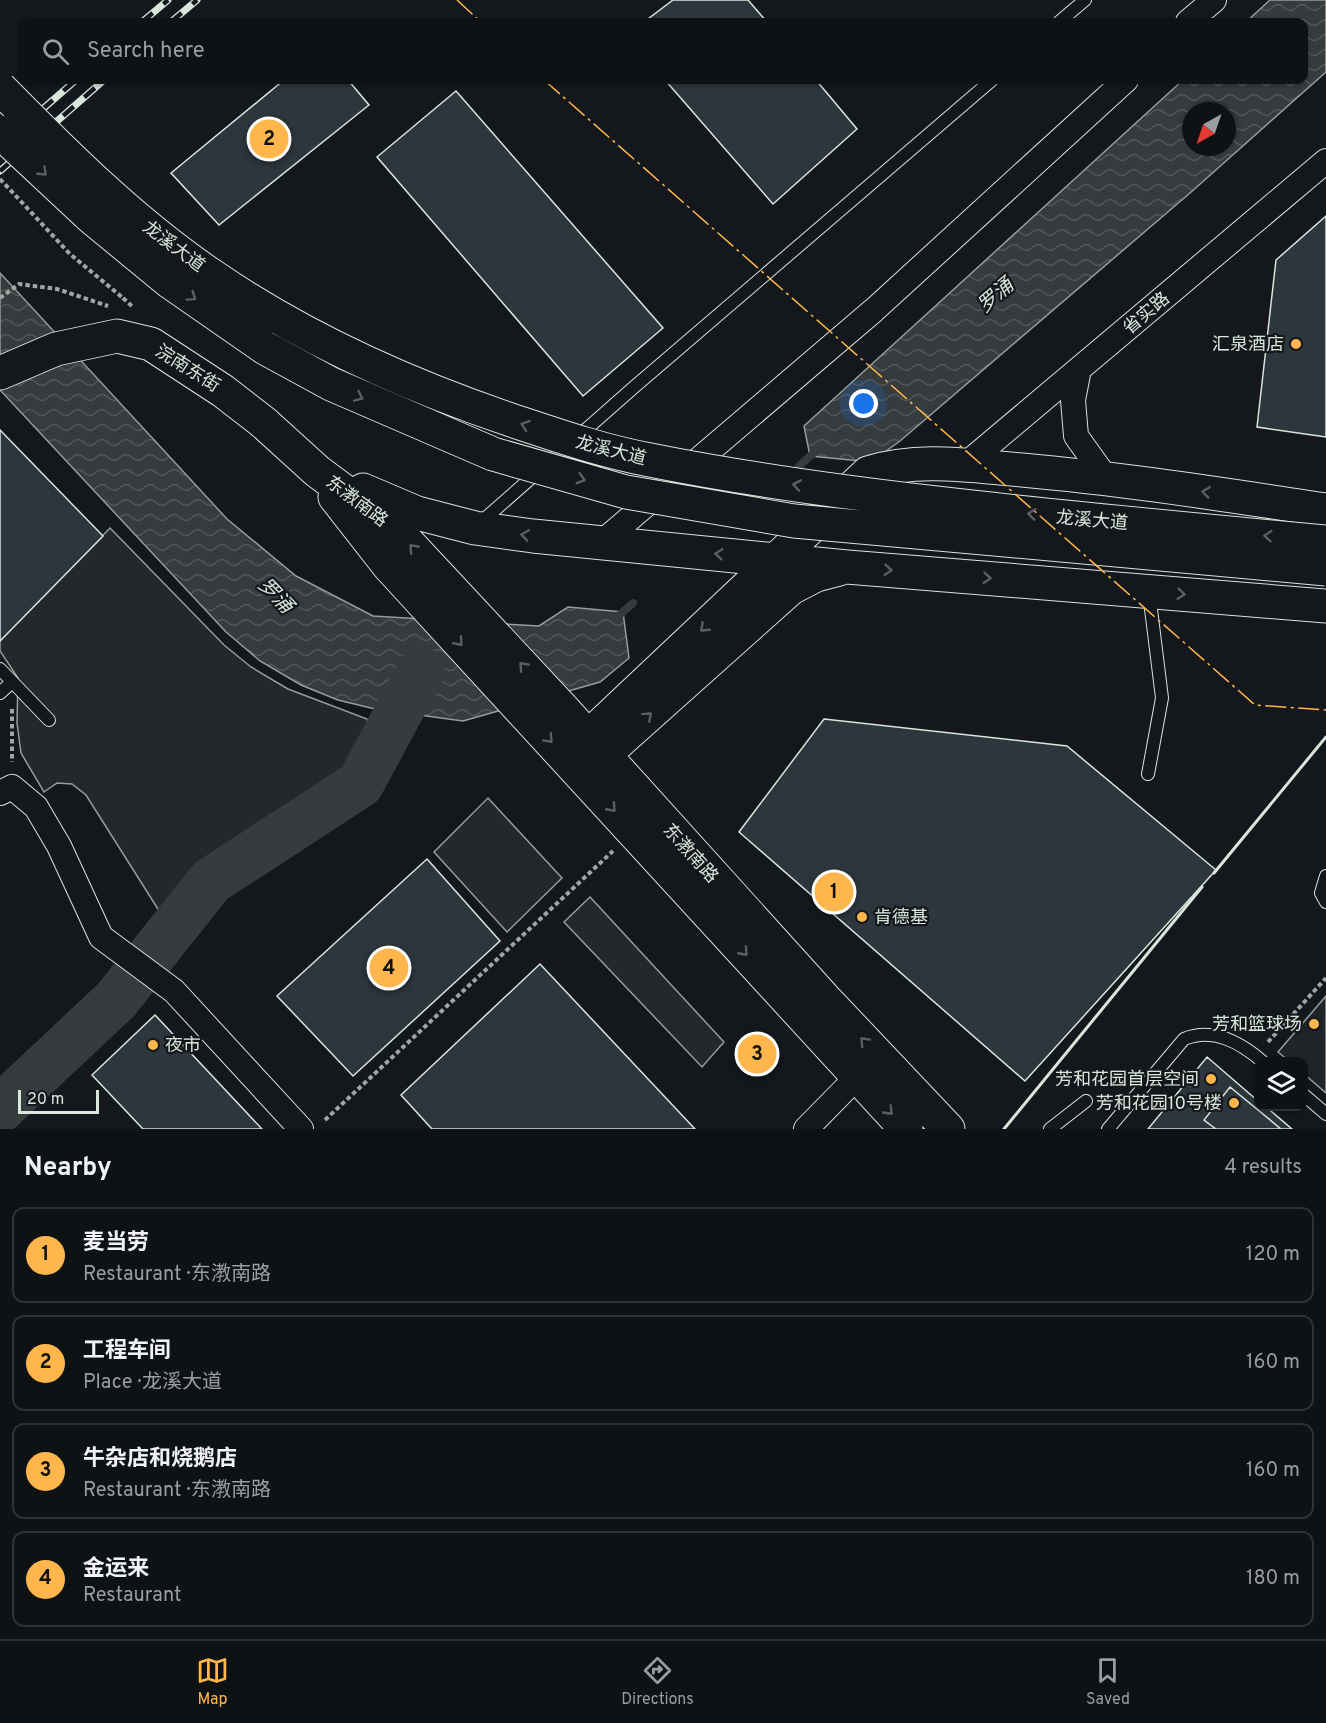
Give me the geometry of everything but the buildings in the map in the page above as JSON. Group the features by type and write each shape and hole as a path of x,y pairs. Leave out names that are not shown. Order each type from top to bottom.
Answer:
{"street":[{"path":"1193,18 1214,0"},
{"path":"602,543 874,310 1122,84"},
{"name":"龙溪大道","path":"0,88 69,158 132,214 211,275 295,328 373,368 466,405 576,442 648,460 824,490 1062,517 1326,542"},
{"name":"龙溪大道","path":"0,132 91,217 170,282 265,348 331,384 493,454 626,492 794,521 1326,569"},
{"name":"省实路","path":"956,465 1079,369 1326,161"},
{"name":"浣南东街","path":"0,372 56,349 90,340 117,336 151,344 224,390 317,471"},
{"path":"1079,369 1073,400 1076,436 1106,478"},
{"path":"588,752 777,559 868,473 916,463 956,465 1106,478 1326,510"},
{"path":"847,567 852,539 875,506 907,479 956,465"},
{"path":"317,471 417,513 475,528 847,567 1326,606"},
{"name":"东漖南路","path":"317,471 396,530 563,709 633,832 906,1129"},
{"name":"东漖南路","path":"317,471 354,524 525,714 588,752 948,1129"},
{"path":"588,752 791,588 816,575 847,567"},
{"path":"6,790 36,807 59,846 101,937 174,991 301,1129"},
{"path":"806,1129 856,1077"}],"lane":[{"path":"1064,18 1085,0"},
{"path":"475,528 633,388 987,84"},
{"path":"1148,774 1162,698 1149,592"},
{"path":"0,669 49,720"},
{"path":"0,693 12,681"},
{"path":"1326,876 1321,893 1326,902"},
{"path":"1108,1129 1184,1039 1200,1032 1220,1035 1257,1057"},
{"path":"1308,1098 1326,1114"},
{"path":"1050,1129 1086,1101"}],"path":[{"path":"0,179 70,254 123,298"},
{"path":"0,298 19,284"},
{"path":"6,790 12,681"},
{"path":"324,1121 633,832"},
{"path":"1262,1057 1326,978"}],"shaded area":[{"path":"110,528 224,645 251,667 288,689 367,719 369,736 357,770 327,796 199,871 177,894 163,917 86,795 72,784 57,783 44,792 21,753 17,723 18,678 0,651 0,641"},
{"path":"488,798 562,878 507,932 434,852"},
{"path":"590,897 724,1042 702,1067 564,922"},
{"name":"芳和篮球场","path":"1326,996 1326,1093 1308,1077 1308,1057 1284,1057 1278,1052"}],"water":[{"path":"1270,0 1326,0 1326,72 1236,152 1236,102 1182,102 1182,156 1232,156 1190,193 900,441 871,462 810,456 804,426 1179,84 1308,84 1308,18 1250,18"},
{"path":"0,273 227,519 296,576 373,616 539,626 568,607 623,612 629,658 600,682 463,721 375,709 338,700 301,685 260,661 226,632 0,390"}],"waterway":[{"name":"罗涌","path":"799,466 816,451"},
{"name":"罗涌","path":"616,618 633,603"},
{"path":"0,1109 116,1000 211,881 360,784 421,671"}],"railway":[{"path":"147,18 168,0"},
{"path":"176,18 197,0"},
{"path":"0,146 71,84"},
{"path":"0,171 99,84"}],"wall":[{"path":"1214,873 1326,737"},
{"path":"1004,1129 1202,887"}],"power":[{"path":"457,0 477,18"},
{"path":"549,84 1255,705 1326,710"}],"place":[{"name":"工程车间","path":"269,139"},
{"name":"汇泉酒店","path":"1296,344"},
{"name":"麦当劳","path":"834,892"},
{"name":"肯德基","path":"862,917"},
{"name":"金运来","path":"389,968"},
{"name":"芳和篮球场","path":"1314,1024"},
{"name":"夜市","path":"153,1045"},
{"name":"牛杂店和烧鹅店","path":"757,1054"},
{"name":"芳和花园首层空间","path":"1211,1079"},
{"name":"芳和花园10号楼","path":"1234,1103"}]}
